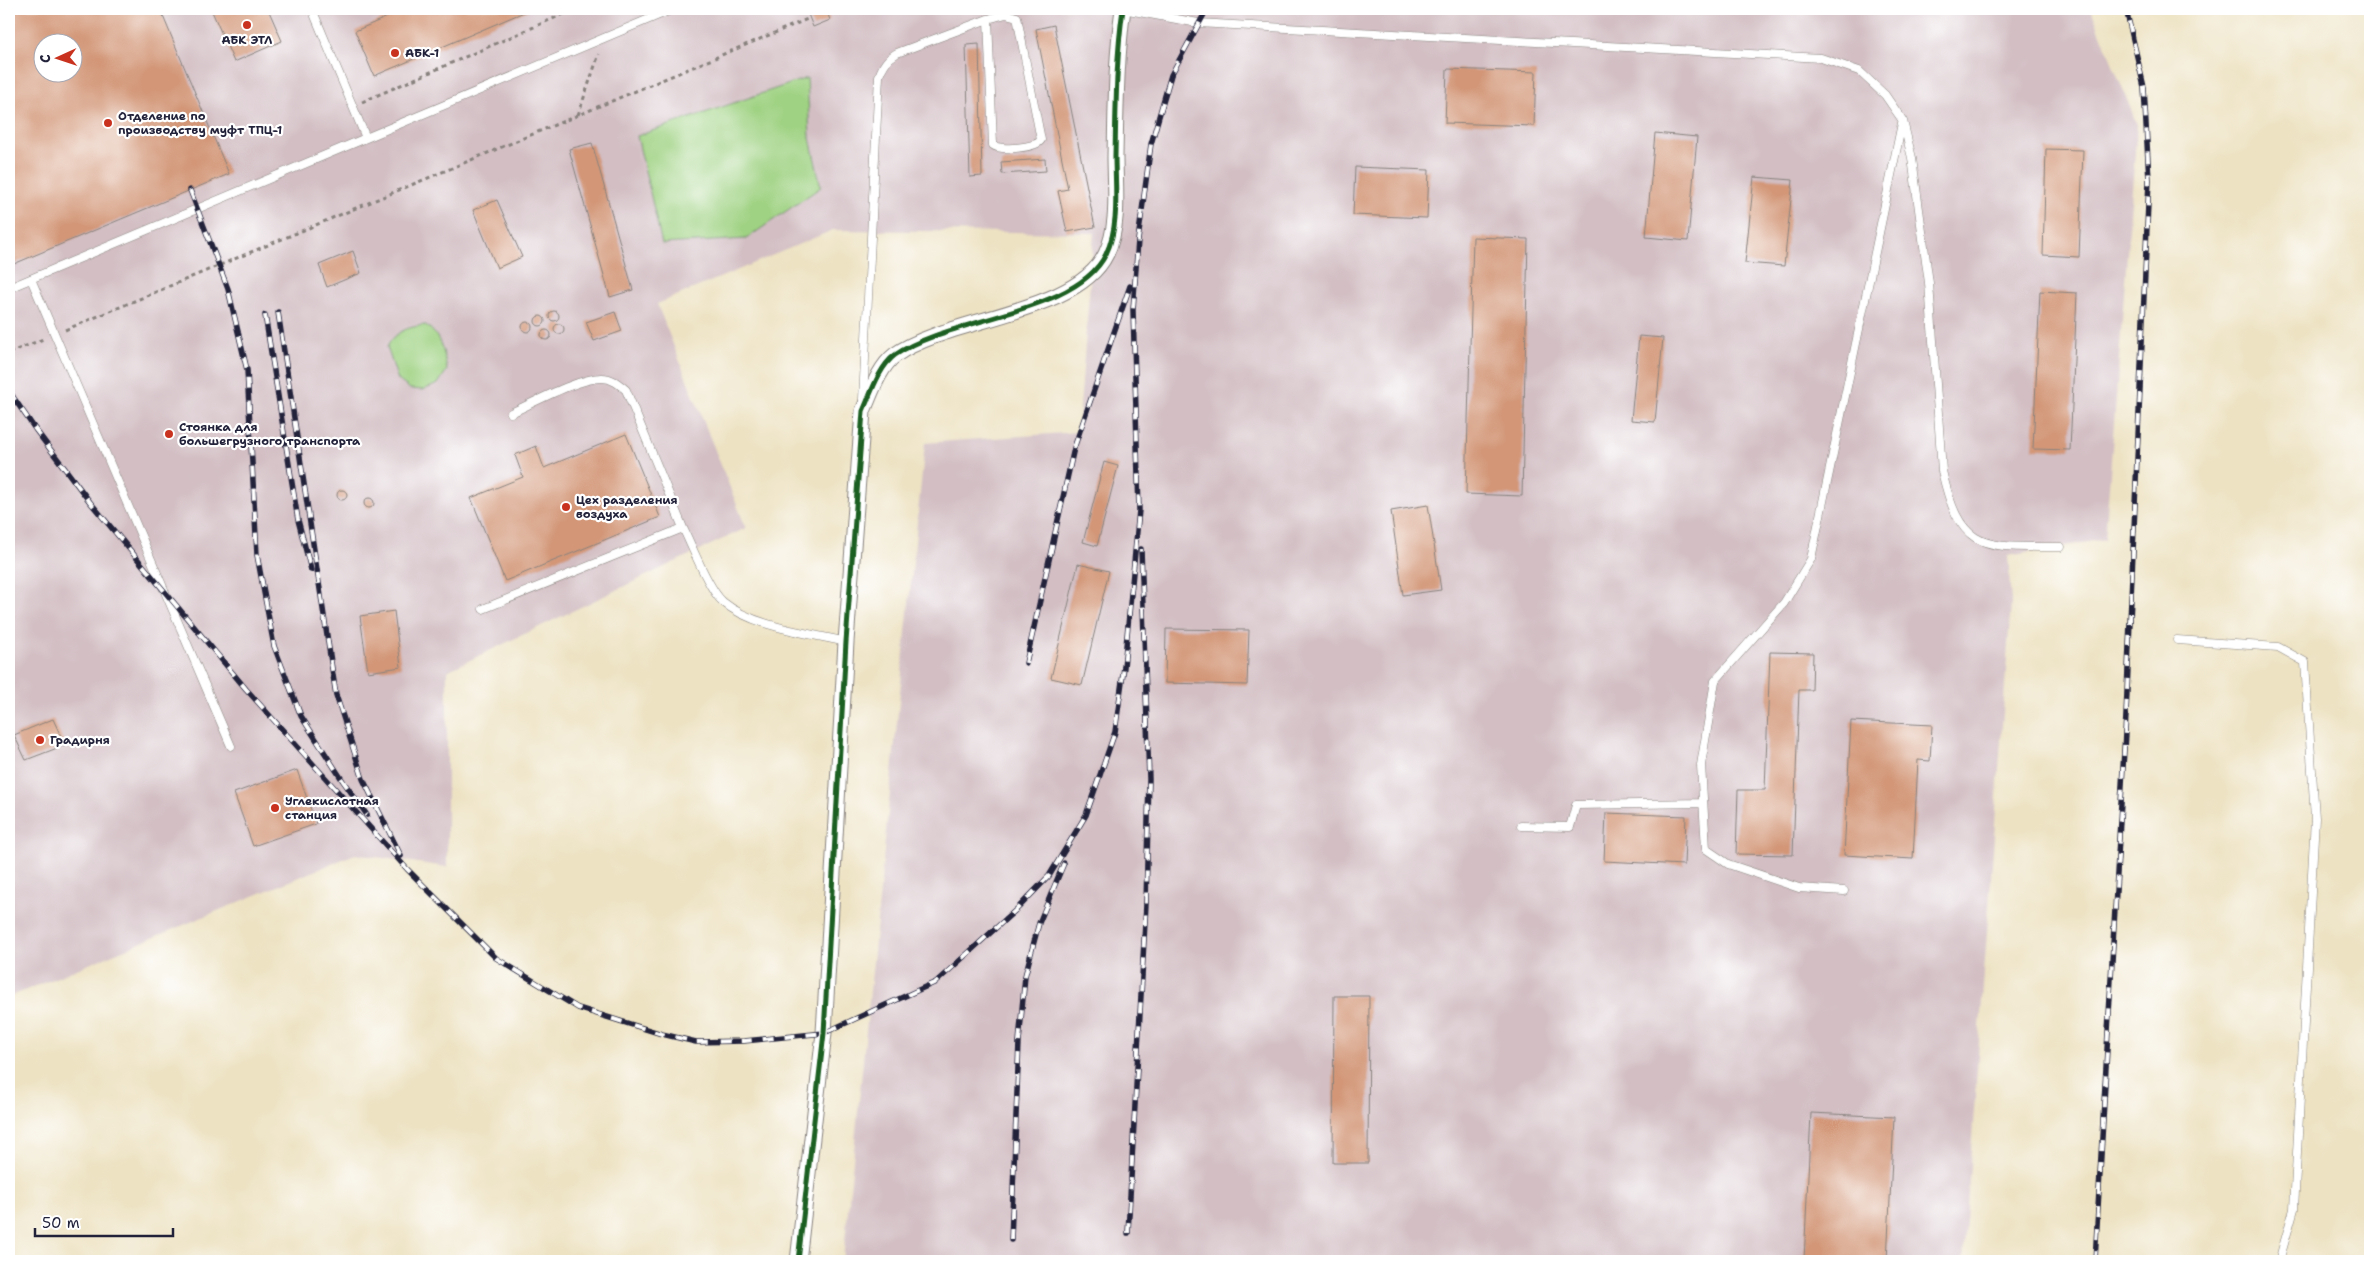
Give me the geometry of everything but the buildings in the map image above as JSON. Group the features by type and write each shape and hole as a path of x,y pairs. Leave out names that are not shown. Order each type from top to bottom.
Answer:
{"street":[{"path":"798,1261 824,1033 846,642 863,410 877,380 894,356 926,340 1064,293 1091,276 1106,253 1114,223 1117,61 1123,9"}],"lane":[{"path":"312,9 366,138"},
{"path":"9,288 673,9"},
{"path":"1123,9 1198,23 1821,58 1859,71 1885,95 1903,121 1912,158 1929,283 1942,471 1949,502 1961,525 1977,540 2004,546 2061,547"},
{"path":"863,410 878,76 888,58 988,19 1006,14 1017,17 1042,140 1036,145 999,148 993,145 988,19"},
{"path":"1844,891 1799,888 1728,864 1706,849 1701,765 1715,681 1784,603 1810,559 1903,121"},
{"path":"31,278 231,746"},
{"path":"511,413 582,383 602,378 615,381 626,390 683,528 712,586 722,601 748,616 846,642"},
{"path":"483,609 683,528"},
{"path":"2176,640 2278,646 2305,662 2315,818 2294,1209 2278,1261"},
{"path":"1521,826 1570,827 1576,805 1703,804"}],"path":[{"path":"352,106 576,9"},
{"path":"827,12 834,9"},
{"path":"64,330 810,18"},
{"path":"578,115 605,37"},
{"path":"9,353 46,338"}],"shaded area":[{"path":"9,9 2091,9 2137,125 2105,539 2008,556 2011,603 1963,1261 843,1261 925,443 1078,432 1094,233 833,230 657,304 746,528 447,671 447,867 355,854 9,997"}],"green space":[{"path":"807,78 810,138 821,187 746,239 662,244 637,136"},
{"path":"426,325 435,334 441,345 447,370 438,384 423,390 410,389 398,380 387,347 394,337 403,331"}],"railway":[{"path":"9,391 90,502 246,689 407,869 496,958 578,1008 662,1034 696,1042 744,1041 824,1033 936,982 1018,908 1049,876 1086,815 1115,732 1124,667 1139,510 1133,310 1138,240 1151,144 1171,75 1207,9"},
{"path":"2095,1261 2126,715 2149,180 2144,87 2126,9"},
{"path":"190,190 228,289 247,370 257,555 274,646 301,716 367,815"},
{"path":"1026,663 1074,448 1130,286"},
{"path":"278,312 336,695 363,779 401,856"},
{"path":"265,315 298,520 311,570"},
{"path":"1128,1233 1146,904 1149,779 1141,549"},
{"path":"1011,1240 1019,1042 1025,976 1039,923 1064,863"}],"cycle path":[{"path":"798,1261 824,1033 846,642 863,411 880,373 895,355 918,342 1010,313 1068,290 1091,274 1106,254 1115,218 1117,82 1123,9"}],"place":[{"name":"АБК ЭТЛ","path":"247,25"},
{"name":"АБК-1","path":"395,53"},
{"name":"Отделение по производству муфт ТПЦ-1","path":"108,123"},
{"name":"Стоянка для большегрузного транспорта","path":"169,434"},
{"name":"Цех разделения воздуха","path":"566,507"},
{"name":"Градирня","path":"40,740"},
{"name":"Углекислотная станция","path":"275,808"}]}
